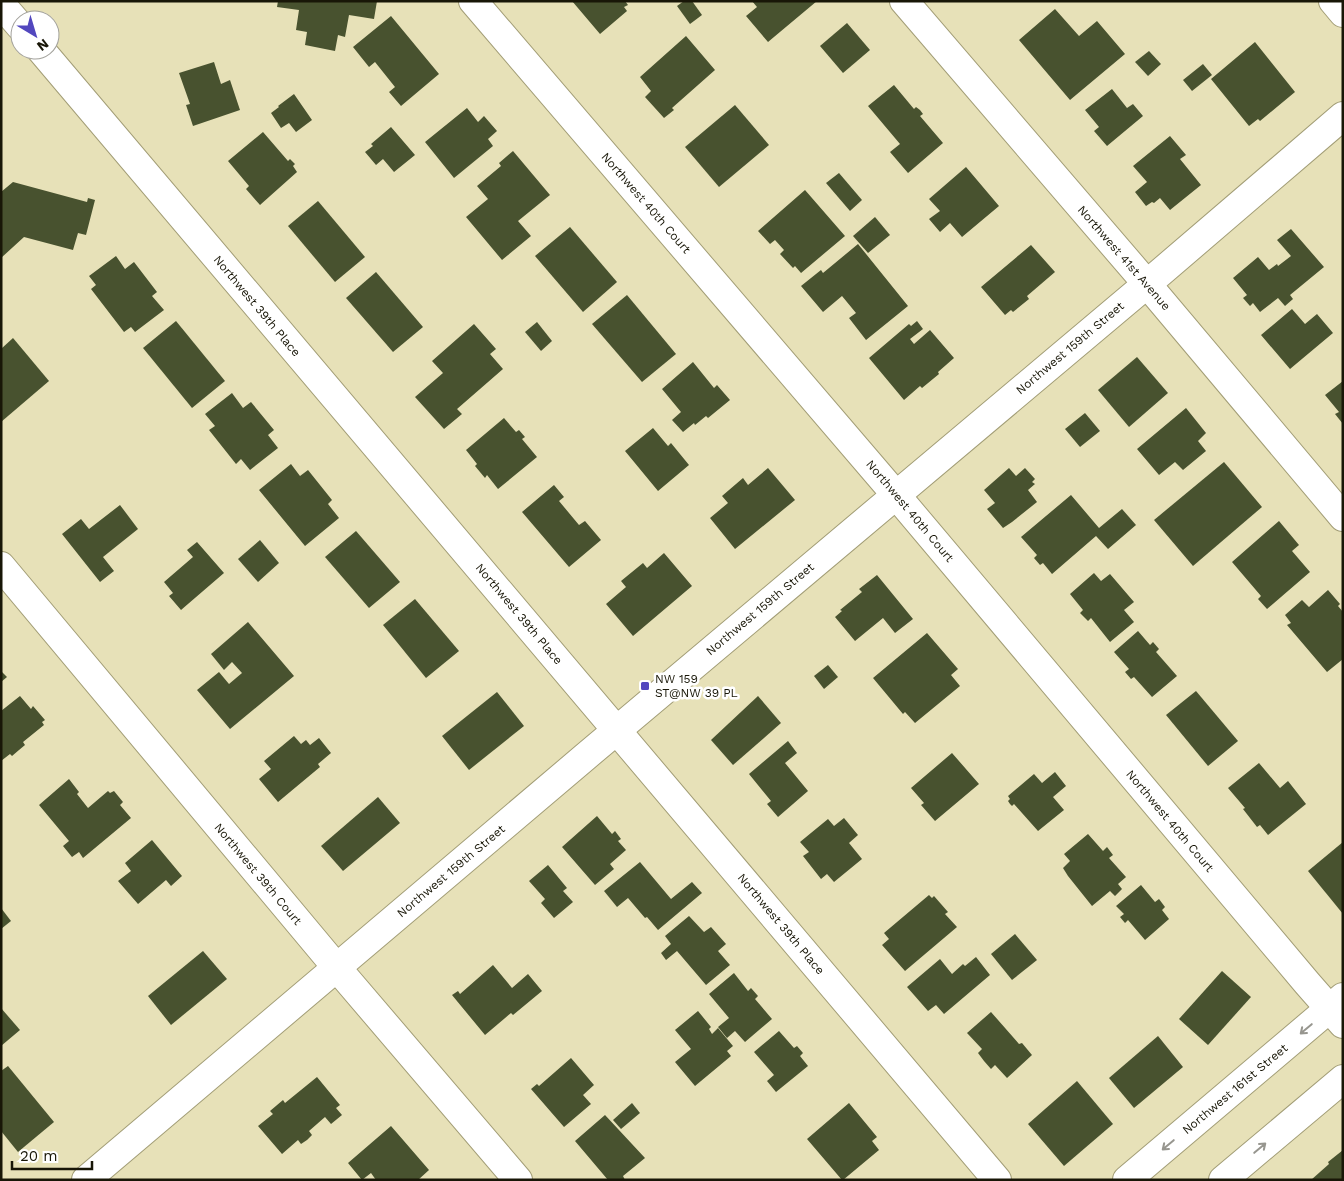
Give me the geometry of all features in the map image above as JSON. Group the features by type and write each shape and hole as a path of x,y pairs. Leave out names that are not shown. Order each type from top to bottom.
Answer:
{"street":[{"name":"Northwest 40th Court","path":"473,1 1338,1010"},
{"name":"Northwest 41st Avenue","path":"904,1 1147,284 1343,517"},
{"path":"1333,1 1343,13"},
{"path":"1,4 10,14"},
{"name":"Northwest 39th Place","path":"48,60 997,1180"},
{"name":"Northwest 159th Street","path":"86,1180 1147,284 1343,116"},
{"name":"Northwest 39th Court","path":"1,566 337,968 518,1180"},
{"name":"Northwest 161st Street","path":"1127,1180 1338,1010"},
{"path":"1223,1180 1343,1079"}],"building":[{"path":"278,1 377,1 374,19 349,15 345,37 338,35 335,51 305,45 307,32 296,30 299,10 277,7"},
{"path":"572,1 625,1 628,5 624,7 627,11 600,34"},
{"path":"684,1 692,1 702,15 690,24 677,6"},
{"path":"752,1 817,1 768,42 746,16 757,7"},
{"path":"1055,9 1079,36 1097,21 1125,54 1070,100 1019,40"},
{"path":"391,16 439,74 401,106 389,92 395,87 375,62 369,67 353,47"},
{"path":"847,23 870,50 843,73 820,46"},
{"path":"686,36 715,70 672,108 674,110 664,118 645,97 651,91 640,77"},
{"path":"1255,42 1295,92 1260,121 1258,119 1249,126 1211,79"},
{"path":"1149,51 1161,64 1148,76 1135,62"},
{"path":"214,62 221,84 230,80 240,110 193,126 186,105 190,104 179,73"},
{"path":"1203,64 1212,75 1192,91 1183,80"},
{"path":"894,85 914,109 916,107 920,110 923,114 920,116 943,143 908,173 890,152 900,144 868,106"},
{"path":"1112,89 1127,108 1133,104 1143,116 1107,146 1094,131 1099,127 1085,110"},
{"path":"294,94 312,120 296,132 289,123 281,128 271,113"},
{"path":"735,105 769,145 719,187 685,147"},
{"path":"467,108 478,122 484,116 497,131 488,139 493,146 454,178 425,142"},
{"path":"391,127 415,155 394,172 383,159 376,165 365,152 373,146 371,144"},
{"path":"263,132 288,161 290,159 295,164 293,166 297,172 260,205 246,189 249,186 228,161"},
{"path":"1170,136 1186,155 1180,159 1201,185 1170,210 1160,198 1146,206 1135,192 1147,182 1133,166"},
{"path":"513,151 550,195 518,221 531,236 502,260 466,217 488,199 477,186 501,166 499,163"},
{"path":"966,167 999,206 962,237 950,223 940,232 929,219 940,211 929,199"},
{"path":"839,173 862,200 850,211 826,183"},
{"path":"13,182 87,202 88,198 95,200 86,235 78,233 73,250 24,237 1,258 1,192"},
{"path":"805,190 845,236 801,273 795,266 793,268 780,254 784,250 775,240 770,244 758,231"},
{"path":"318,201 365,257 335,282 288,226"},
{"path":"875,217 890,235 868,253 853,236"},
{"path":"570,227 617,282 583,312 535,256"},
{"path":"1291,229 1324,267 1290,295 1293,299 1285,306 1278,298 1260,312 1253,303 1250,306 1243,298 1247,295 1233,278 1258,257 1269,270 1291,256 1277,240"},
{"path":"858,244 908,306 866,340 849,318 856,313 842,296 823,312 801,286 821,270 823,273"},
{"path":"1031,245 1055,272 1027,296 1029,299 1013,312 1011,310 1005,315 981,287"},
{"path":"116,256 125,269 134,262 157,292 152,296 164,310 135,332 131,327 124,332 91,289 96,285 89,276"},
{"path":"376,272 423,327 393,352 346,298"},
{"path":"627,295 676,354 642,382 592,324"},
{"path":"1292,309 1305,324 1317,314 1333,333 1290,369 1261,335"},
{"path":"176,321 225,381 192,408 143,348"},
{"path":"917,321 923,329 910,339 914,344 930,330 954,358 938,372 939,374 922,388 920,386 904,400 869,358 909,324 911,326"},
{"path":"537,322 552,341 541,351 525,332"},
{"path":"474,324 496,349 490,354 503,369 457,409 462,414 444,429 415,397 443,373 432,361"},
{"path":"13,338 49,381 1,422 1,349"},
{"path":"1137,357 1168,393 1129,427 1098,390"},
{"path":"693,362 714,388 717,385 730,400 708,418 706,416 683,432 672,420 681,412 662,389"},
{"path":"1343,381 1343,424 1335,414 1339,412 1325,395"},
{"path":"232,393 243,408 251,402 274,430 268,435 278,448 250,470 241,459 236,464 209,430 215,426 205,414"},
{"path":"1186,408 1206,433 1198,441 1206,451 1183,470 1175,462 1159,475 1137,449"},
{"path":"1085,413 1100,431 1080,447 1065,429"},
{"path":"504,418 516,432 519,430 525,437 522,439 537,457 498,489 487,475 485,478 475,466 477,464 466,450"},
{"path":"653,428 668,446 671,443 689,465 658,491 625,451"},
{"path":"1224,462 1262,507 1193,566 1154,520"},
{"path":"291,464 300,476 308,470 332,500 328,504 339,518 305,546 259,490"},
{"path":"768,468 795,500 735,549 710,518 728,503 722,496 743,478 748,485"},
{"path":"1009,468 1016,476 1025,468 1035,479 1032,482 1035,484 1028,490 1037,502 1003,528 987,509 995,503 984,490"},
{"path":"554,485 564,497 559,501 579,525 585,521 601,540 569,567 522,512"},
{"path":"1071,495 1099,528 1122,509 1136,525 1108,549 1096,536 1052,574 1043,563 1040,565 1034,558 1037,555 1021,537"},
{"path":"120,505 138,529 103,557 114,571 100,582 62,534 81,519 89,529"},
{"path":"1279,521 1299,545 1292,551 1310,572 1267,609 1258,599 1261,596 1232,562"},
{"path":"356,531 400,582 369,608 325,557"},
{"path":"260,540 279,563 258,582 238,559"},
{"path":"197,542 224,573 181,610 169,596 173,593 164,582 193,557 187,550"},
{"path":"664,553 692,586 633,636 606,604 626,587 621,581 643,563 647,568"},
{"path":"1094,573 1101,581 1110,574 1134,602 1124,610 1134,622 1110,642 1091,618 1088,621 1080,613 1083,610 1070,594"},
{"path":"877,575 913,619 895,633 883,618 855,641 835,617 842,611 840,610 862,592 859,589"},
{"path":"1328,590 1340,604 1338,606 1343,612 1343,659 1327,672 1287,625 1291,623 1285,615 1302,600 1309,607"},
{"path":"415,599 459,651 426,678 383,625"},
{"path":"248,622 294,676 230,729 197,690 219,672 229,684 242,673 232,662 224,670 211,654"},
{"path":"1138,631 1150,645 1153,642 1159,649 1156,652 1177,676 1152,697 1134,677 1131,679 1125,672 1129,669 1114,652"},
{"path":"927,633 958,669 951,675 960,686 915,723 905,712 903,714 873,678"},
{"path":"828,665 838,677 824,689 814,676"},
{"path":"1,671 7,677 1,682"},
{"path":"1196,691 1238,741 1208,766 1166,715"},
{"path":"497,692 524,726 469,770 442,736"},
{"path":"20,696 31,709 33,706 45,720 42,722 44,725 23,742 25,745 12,756 10,754 1,761 1,711"},
{"path":"758,696 781,723 733,765 711,740"},
{"path":"294,736 301,744 306,740 310,745 319,738 331,753 318,764 320,767 278,802 259,779 271,769 264,761"},
{"path":"788,741 797,753 785,763 808,791 778,817 767,804 771,801 749,774"},
{"path":"952,753 979,784 935,821 921,805 924,803 911,788"},
{"path":"1259,763 1280,788 1288,781 1306,804 1268,835 1260,825 1257,827 1243,809 1245,808 1228,788"},
{"path":"1055,772 1066,786 1053,797 1064,810 1038,831 1014,804 1012,806 1010,804 1008,796 1034,774 1042,783"},
{"path":"69,779 79,792 77,794 88,808 108,791 110,793 114,791 123,802 120,805 131,818 83,858 79,852 72,857 63,846 69,841 39,805"},
{"path":"378,797 400,823 343,871 321,846"},
{"path":"597,816 612,834 615,831 621,839 618,841 626,850 610,864 614,869 595,885 562,847"},
{"path":"844,818 858,835 849,843 862,859 834,882 827,874 821,879 803,856 809,852 800,842 828,819 834,826"},
{"path":"1088,834 1103,851 1107,847 1113,855 1109,858 1126,877 1118,884 1122,889 1115,896 1110,891 1092,906 1063,868 1070,861 1064,854"},
{"path":"152,840 182,876 171,886 166,880 138,904 118,881 131,871 125,863"},
{"path":"1343,842 1343,914 1308,871"},
{"path":"640,862 671,899 692,882 702,893 658,930 628,898 617,907 604,891"},
{"path":"548,865 567,888 563,891 573,902 554,918 541,903 545,899 529,881"},
{"path":"1141,885 1155,902 1159,899 1165,907 1162,910 1169,919 1145,940 1128,920 1125,923 1120,917 1124,914 1116,906"},
{"path":"929,895 932,898 934,896 948,912 945,914 957,927 905,971 882,945 889,939 884,933"},
{"path":"1,908 11,921 1,929"},
{"path":"689,916 704,932 711,927 726,944 718,951 730,965 706,985 677,951 666,960 661,953 671,944 665,936"},
{"path":"1015,934 1037,960 1012,980 991,954"},
{"path":"203,951 227,979 171,1025 148,996"},
{"path":"976,957 990,975 944,1014 936,1005 928,1011 907,987 940,959 952,974 963,964 965,966"},
{"path":"493,965 512,988 528,974 542,991 513,1015 511,1013 485,1035 452,995 458,991 460,994"},
{"path":"1222,971 1251,997 1208,1045 1179,1019"},
{"path":"734,973 748,991 751,988 758,996 755,999 772,1019 745,1042 735,1031 727,1038 718,1027 729,1018 709,994"},
{"path":"1,1008 20,1030 1,1046"},
{"path":"698,1011 711,1027 709,1029 712,1034 718,1028 733,1046 727,1051 731,1056 695,1086 675,1062 691,1049 675,1030"},
{"path":"991,1012 1019,1044 1022,1043 1032,1055 1007,1078 995,1065 991,1069 978,1053 982,1049 967,1033"},
{"path":"779,1031 794,1048 797,1046 803,1053 800,1056 808,1066 776,1092 767,1081 774,1075 754,1052"},
{"path":"1158,1036 1183,1067 1134,1108 1109,1078"},
{"path":"571,1058 594,1085 583,1095 591,1104 564,1127 531,1089 537,1084 539,1086"},
{"path":"8,1066 54,1122 18,1152 1,1131 1,1071"},
{"path":"317,1077 340,1105 336,1108 342,1115 331,1124 325,1117 309,1131 312,1135 307,1140 301,1144 298,1140 282,1154 258,1126 273,1114 270,1111 283,1100 285,1103"},
{"path":"1077,1081 1113,1124 1064,1166 1028,1124"},
{"path":"632,1103 640,1113 621,1129 613,1120"},
{"path":"849,1103 877,1137 872,1141 879,1150 842,1180 807,1139"},
{"path":"605,1115 645,1158 623,1176 625,1180 608,1180 575,1141"},
{"path":"391,1126 429,1170 418,1180 376,1180 371,1173 362,1180 348,1163"},
{"path":"1343,1150 1343,1180 1311,1180 1329,1164 1328,1162"}],"place":[{"name":"NW 159 ST@NW 39 PL","path":"645,686"}]}
